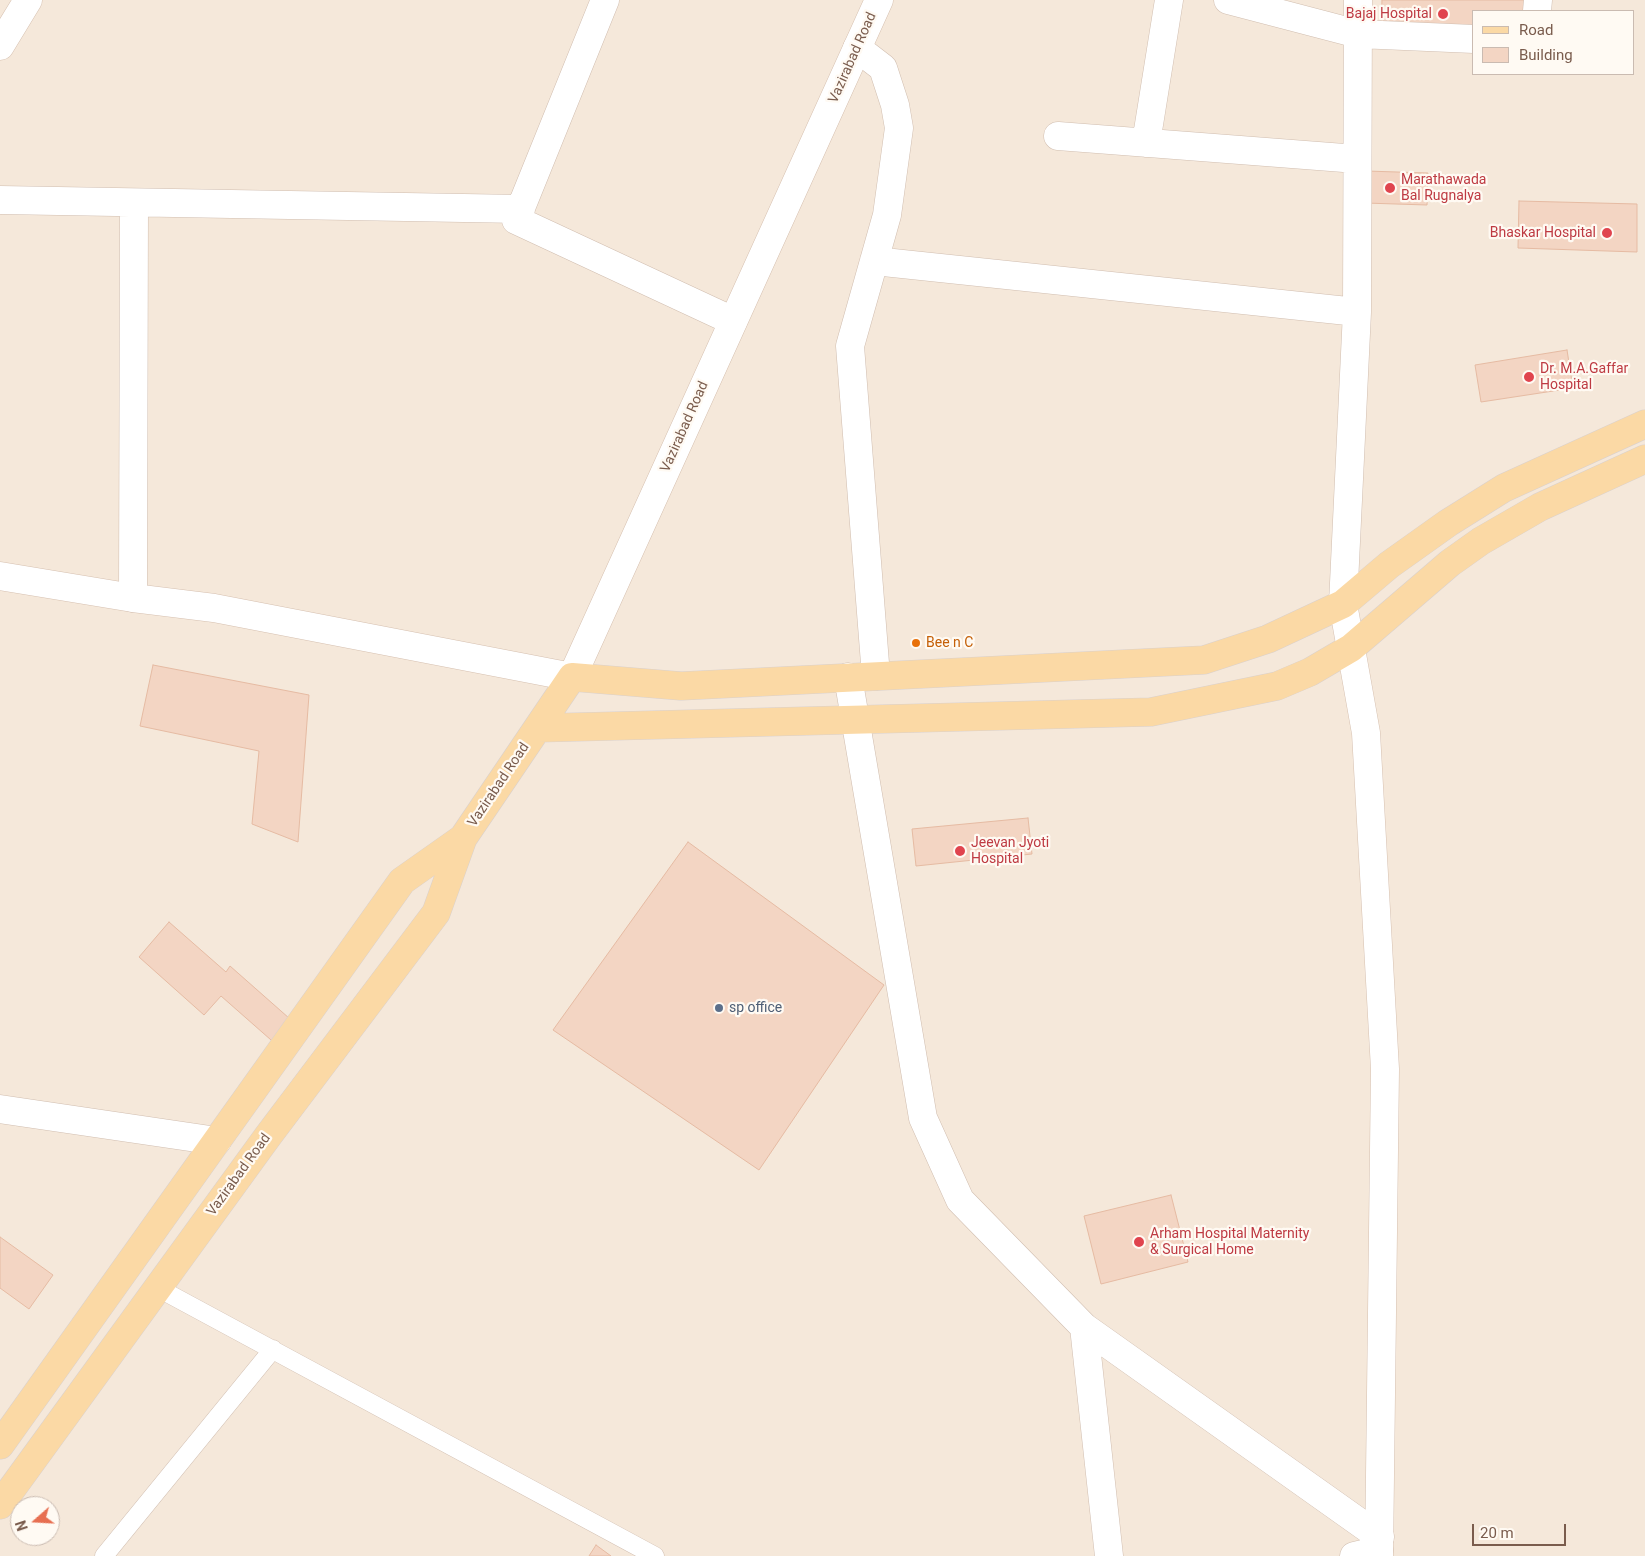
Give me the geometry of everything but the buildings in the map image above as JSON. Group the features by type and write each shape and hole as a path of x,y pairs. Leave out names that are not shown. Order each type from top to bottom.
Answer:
{"main road":[{"path":"572,677 681,686 1204,660 1268,639 1343,604 1396,560 1448,522 1504,488 1645,424"},
{"path":"538,728 1151,712 1278,686 1310,672 1351,648 1450,563 1481,541 1540,507 1645,459"},
{"name":"Vazirabad Road","path":"0,1505 268,1136 436,913 463,838 572,677"},
{"name":"Vazirabad Road","path":"0,1445 402,882 463,838"}],"street":[{"path":"0,46 28,0"},
{"path":"605,0 516,220 733,321"},
{"name":"Vazirabad Road","path":"572,677 879,0"},
{"path":"1146,143 1168,0"},
{"path":"1228,0 1358,34 1472,39"},
{"path":"1358,0 1357,312 1343,604 1366,733 1385,1069 1373,1550"},
{"path":"857,48 883,68 896,105 899,128 887,215 850,346 876,676"},
{"path":"1058,136 1357,159"},
{"path":"0,200 521,209"},
{"path":"133,598 134,202"},
{"path":"874,261 1357,312"},
{"path":"0,576 133,598 214,608 572,677"},
{"path":"848,677 923,1118 960,1200 1084,1327 1373,1550"},
{"path":"0,1108 217,1141"},
{"path":"1084,1327 1109,1556"}],"lane":[{"path":"158,1288 654,1556"},
{"path":"104,1556 273,1350"}],"shaded area":[{"path":"0,0 1645,0 1645,1556 0,1556"}],"place":[{"name":"Bajaj Hospital","path":"1443,14"},
{"name":"Marathawada Bal Rugnalya","path":"1390,188"},
{"name":"Bhaskar Hospital","path":"1607,233"},
{"name":"Dr. M.A.Gaffar Hospital","path":"1529,377"},
{"name":"Bee n C","path":"916,643"},
{"name":"Jeevan Jyoti Hospital","path":"960,851"},
{"name":"sp office","path":"719,1008"},
{"name":"Arham Hospital Maternity & Surgical Home","path":"1139,1242"}]}
